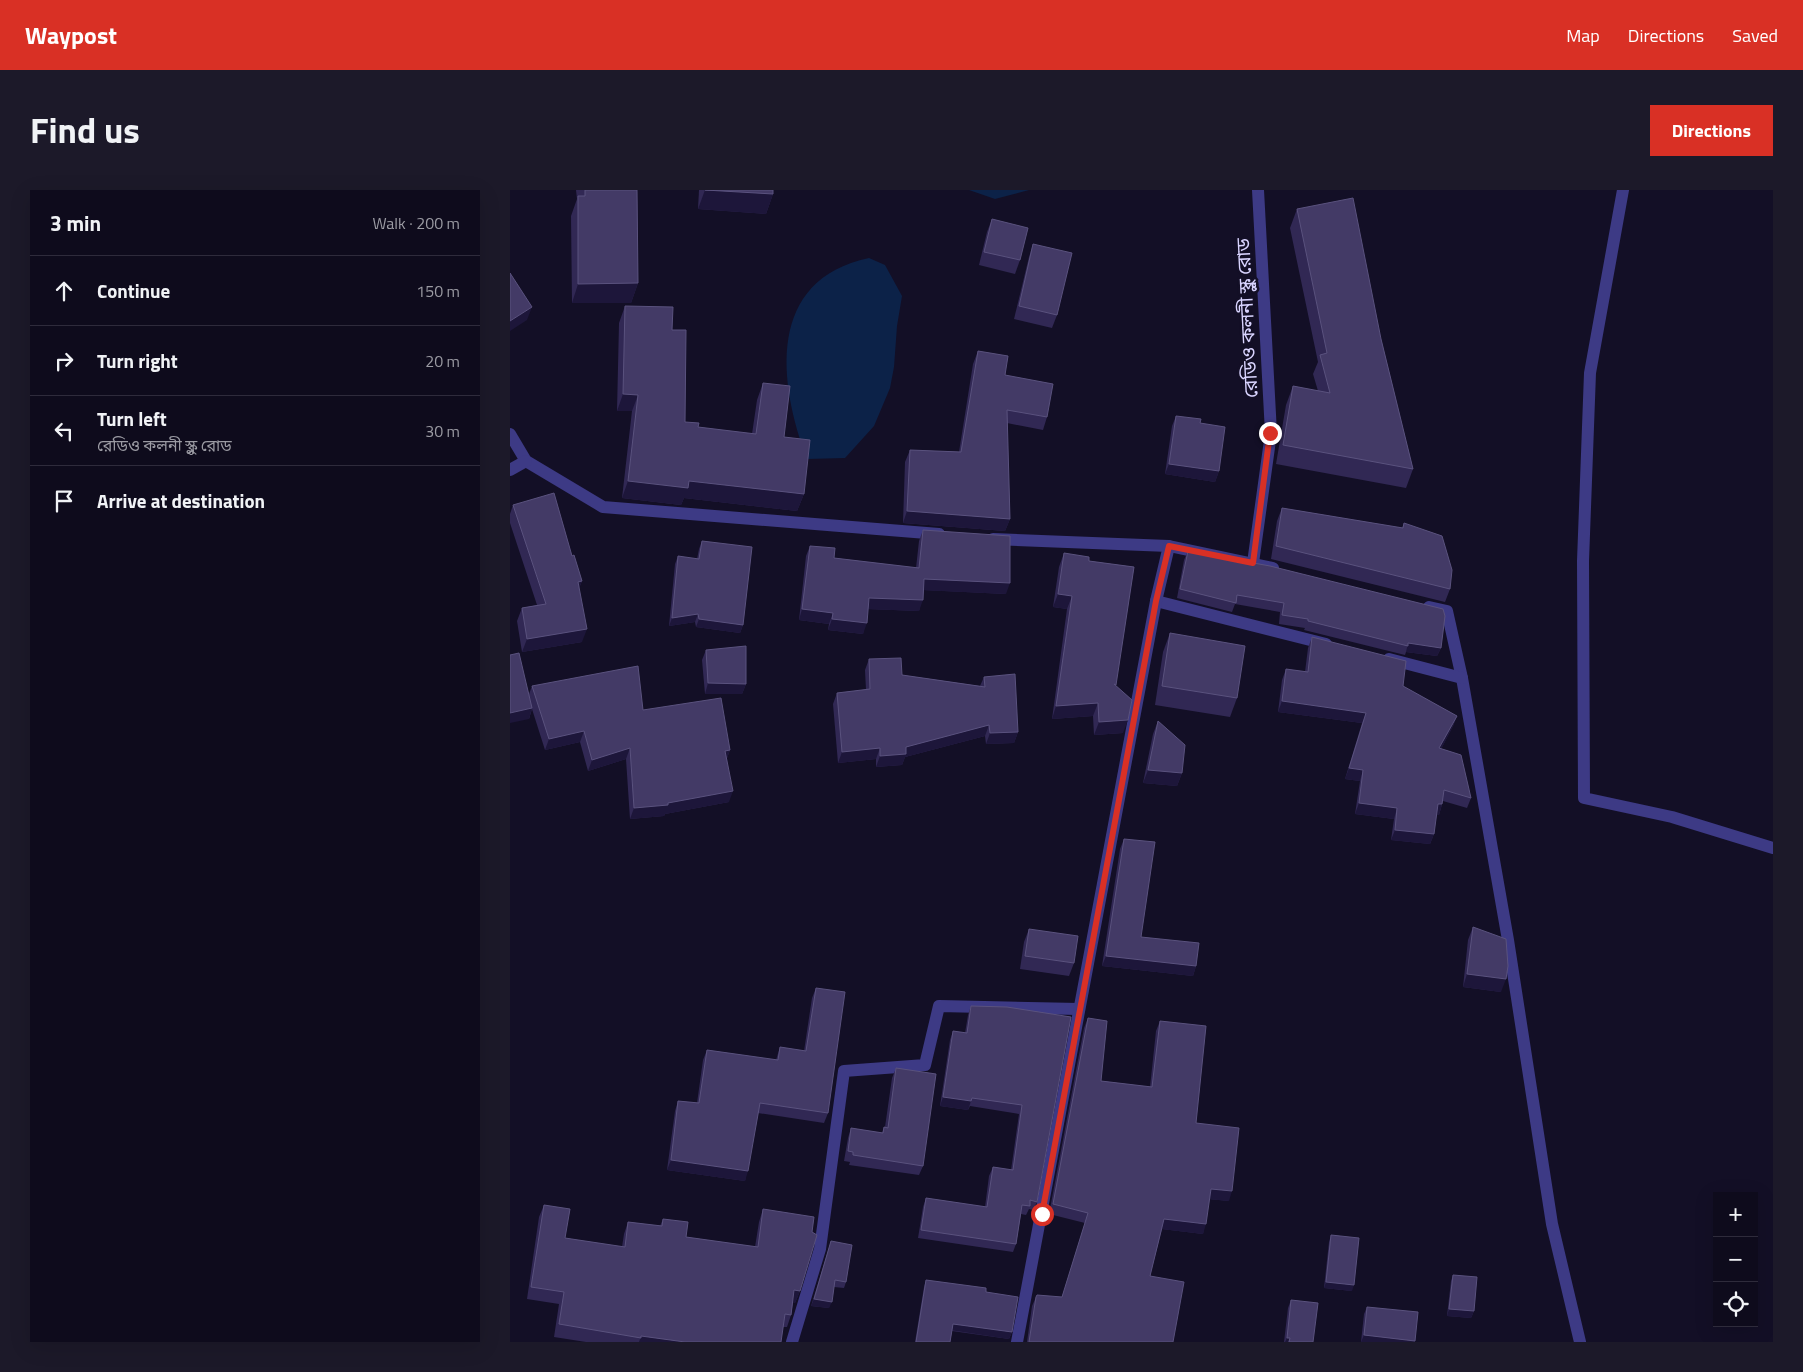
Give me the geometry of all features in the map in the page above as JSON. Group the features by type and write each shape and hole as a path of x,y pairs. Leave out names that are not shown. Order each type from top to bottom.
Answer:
{"street":[{"name":"রেডিও কলনী স্কুল রোড","path":"1253,563 1270,433 1258,190"},
{"path":"1623,190 1590,373 1583,561 1584,798 1672,818 1773,848"},
{"path":"510,434 526,461 603,507 950,535"},
{"path":"510,470 526,461"},
{"path":"980,538 1169,546 1282,570"},
{"path":"1017,1342 1156,601 1169,546"},
{"path":"1156,601 1338,647"},
{"path":"1418,604 1447,611 1462,678 1509,950 1552,1224 1580,1342"},
{"path":"1376,656 1462,678"},
{"path":"792,1342 820,1249 844,1071 925,1065 939,1006 1079,1009"}],"water":[{"path":"969,190 1029,190 995,199"},
{"path":"869,258 885,265 902,296 890,388 874,426 845,458 807,459 797,429 790,398 787,367 789,338 796,311 812,288 836,270"}],"building":[{"path":"585,190 637,190 638,283 578,284 578,196 585,196"},
{"path":"705,190 773,190 773,194"},
{"path":"1353,198 1381,339 1413,469 1283,445 1293,386 1330,393 1320,355 1327,353 1297,209"},
{"path":"992,219 1028,228 1020,260 984,252"},
{"path":"1033,244 1072,253 1057,315 1019,306"},
{"path":"510,273 532,307 510,321"},
{"path":"625,306 673,307 672,330 686,330 685,422 699,423 698,427 756,434 763,383 790,386 784,437 810,440 804,494 689,481 688,488 628,481 638,395 623,394"},
{"path":"978,351 1008,356 1005,375 1053,384 1047,417 1007,410 1010,519 907,511 910,450 961,452"},
{"path":"1176,416 1201,419 1200,423 1225,427 1219,471 1169,464"},
{"path":"554,493 572,556 574,555 582,581 578,582 587,629 527,639 522,608 546,604 513,505"},
{"path":"1282,508 1403,528 1404,523 1442,536 1452,570 1450,589 1276,546"},
{"path":"923,530 1010,536 1010,583 924,579 923,600 869,598 867,623 832,619 833,613 802,609 810,546 835,548 834,558 919,568"},
{"path":"702,541 752,547 743,625 699,619 698,614 672,618 678,556 699,559"},
{"path":"1188,551 1270,566 1443,609 1445,616 1441,648 1408,643 1408,646 1308,621 1308,619 1282,615 1284,603 1237,595 1236,603 1180,589"},
{"path":"1064,553 1089,557 1089,561 1134,567 1116,685 1114,684 1132,700 1128,720 1099,722 1098,703 1056,706 1072,596 1058,594"},
{"path":"1170,633 1245,646 1237,698 1162,686"},
{"path":"1312,637 1406,661 1403,686 1457,716 1439,748 1461,755 1471,798 1444,790 1442,804 1438,804 1434,834 1395,830 1397,808 1359,803 1363,770 1349,768 1366,713 1282,701 1286,669 1308,672"},
{"path":"746,646 746,684 708,683 706,650"},
{"path":"519,653 532,708 510,713 510,655"},
{"path":"901,658 902,675 985,687 984,677 1015,674 1018,732 990,733 989,725 906,747 906,754 880,756 880,748 842,752 837,693 870,689 869,659"},
{"path":"638,666 643,710 721,698 730,750 725,751 733,791 668,803 668,805 634,808 630,748 592,760 584,731 549,739 532,686"},
{"path":"1158,721 1185,745 1182,773 1148,770"},
{"path":"1124,839 1155,842 1141,937 1199,943 1196,966 1106,956"},
{"path":"1473,927 1506,939 1508,966 1506,979 1467,974"},
{"path":"1029,929 1078,936 1074,963 1025,956"},
{"path":"816,988 845,992 828,1113 760,1103 748,1171 671,1160 678,1101 699,1103 707,1050 778,1060 780,1047 806,1051"},
{"path":"971,1006 1007,1007 1071,1017 1037,1202 1030,1200 1030,1206 1022,1205 1016,1244 921,1230 926,1198 987,1207 993,1167 1013,1170 1022,1105 972,1098 971,1101 943,1097 953,1031 967,1033"},
{"path":"1088,1018 1107,1021 1101,1081 1152,1087 1160,1021 1206,1026 1196,1123 1239,1128 1232,1191 1211,1189 1206,1224 1164,1219 1150,1276 1184,1282 1173,1342 1029,1342 1036,1297 1037,1295 1062,1297 1088,1213 1053,1204"},
{"path":"896,1068 936,1074 923,1166 853,1155 853,1152 848,1151 851,1128 883,1133 884,1127 888,1128"},
{"path":"544,1205 570,1209 565,1238 625,1247 628,1222 662,1226 663,1219 688,1222 686,1237 758,1247 763,1209 814,1217 812,1232 817,1235 800,1291 794,1290 791,1315 785,1314 781,1342 685,1342 641,1336 641,1338 559,1324 564,1292 531,1287"},
{"path":"1331,1235 1359,1238 1354,1285 1326,1282"},
{"path":"831,1241 852,1245 846,1282 835,1280 832,1302 814,1299"},
{"path":"1453,1275 1477,1277 1474,1311 1449,1309"},
{"path":"926,1280 986,1288 986,1292 1018,1297 1012,1332 953,1324 950,1342 916,1342"},
{"path":"1291,1300 1318,1303 1313,1342 1289,1342 1290,1338 1287,1338"},
{"path":"1367,1307 1418,1312 1415,1341 1364,1335"}],"route":[{"path":"1042,1214 1156,601 1169,546 1253,563 1270,433"}]}
